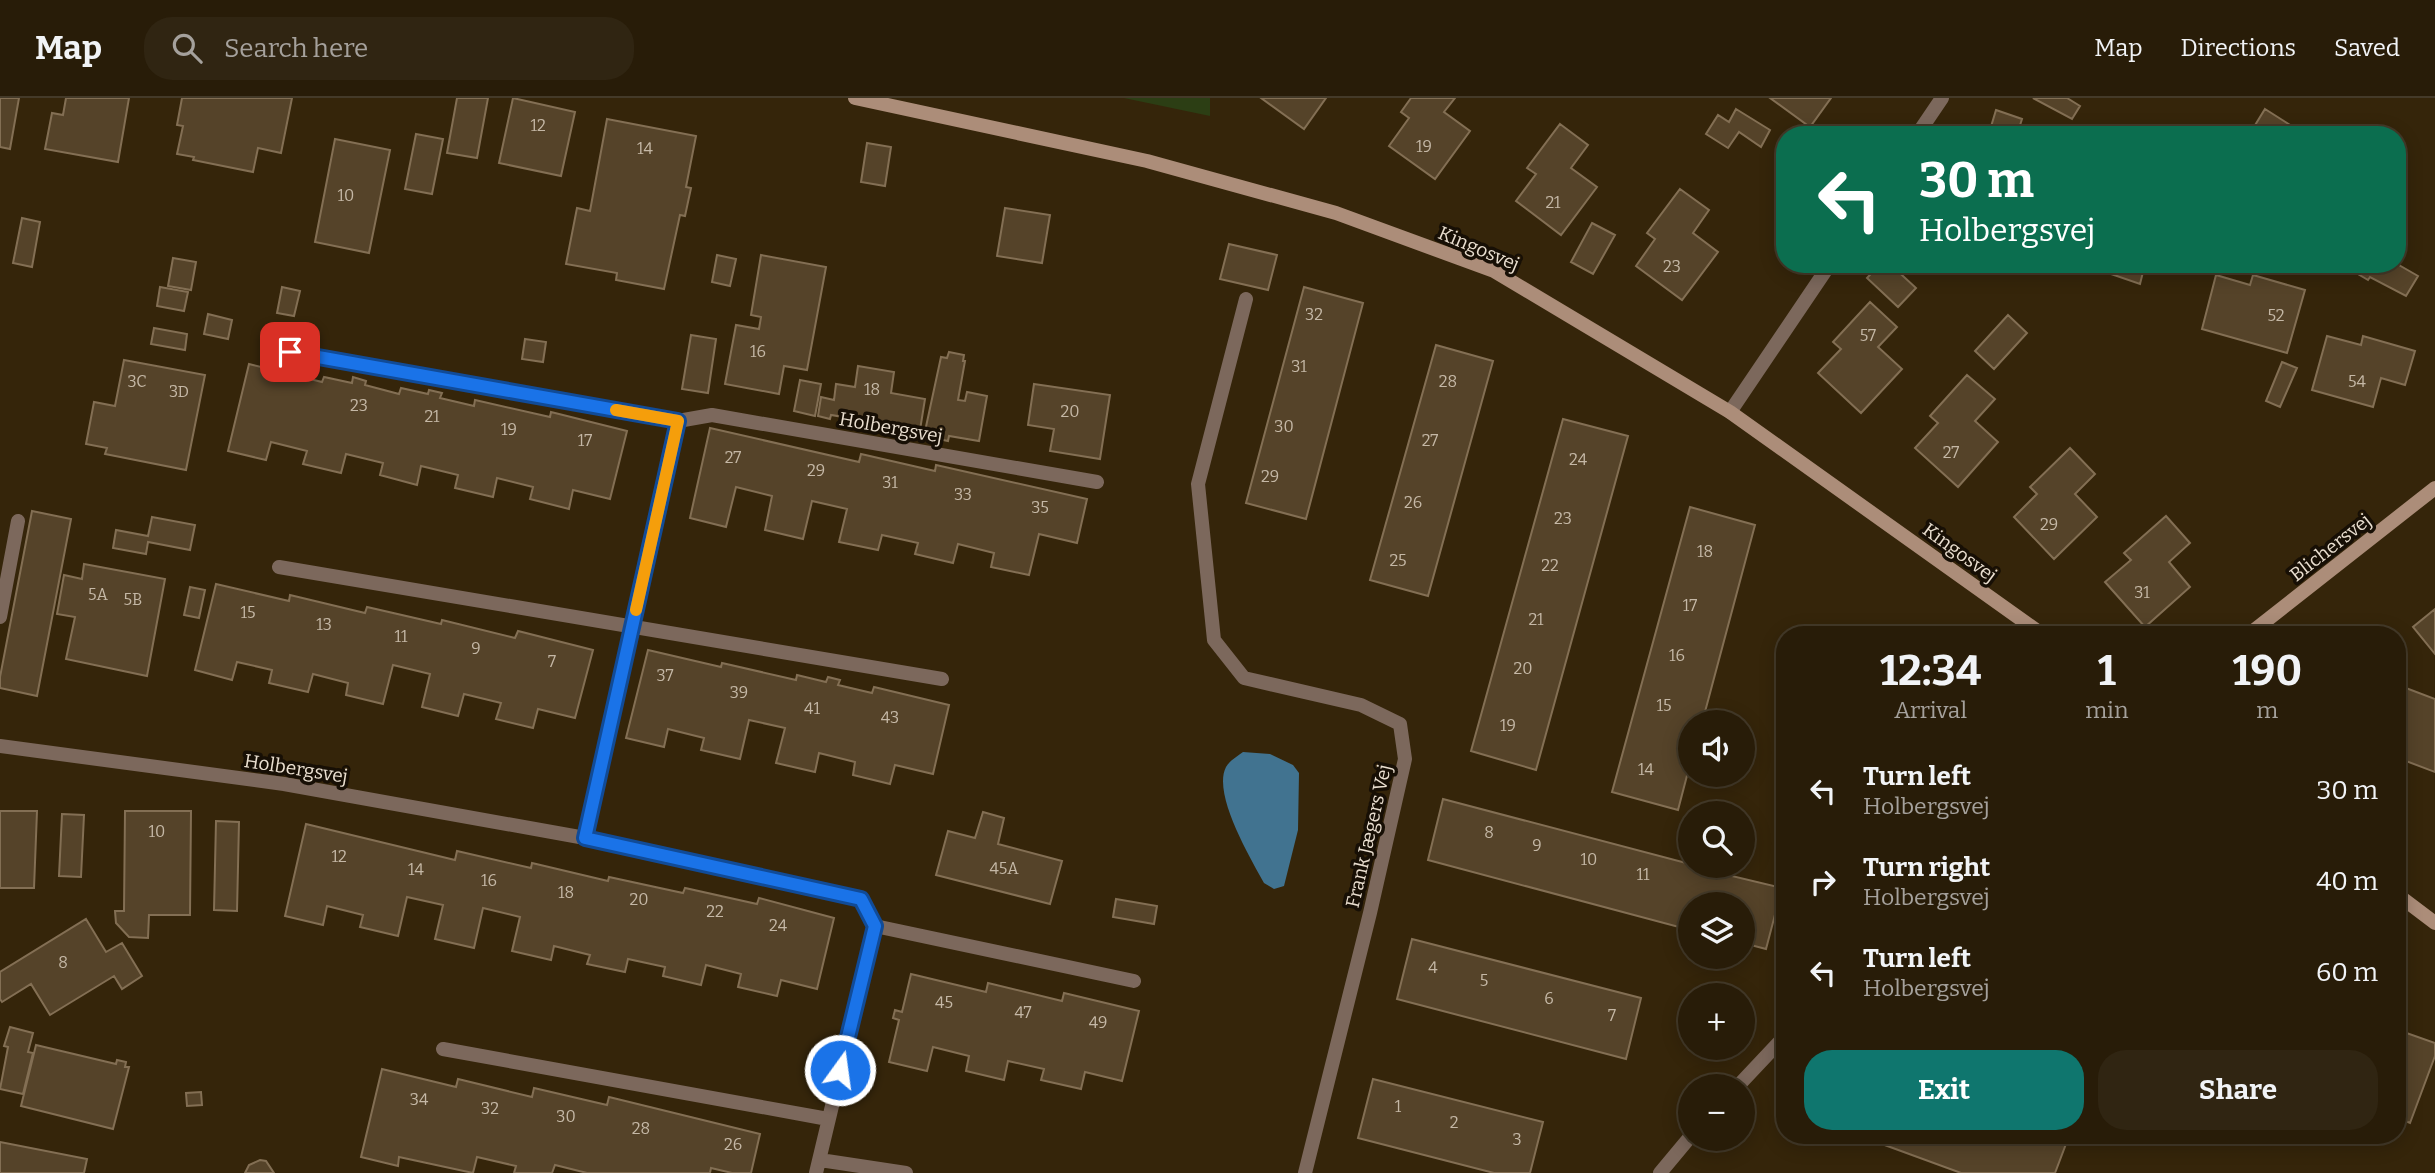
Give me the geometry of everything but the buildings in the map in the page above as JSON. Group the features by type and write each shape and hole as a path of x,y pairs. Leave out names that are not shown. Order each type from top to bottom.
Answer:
{"street":[{"name":"Kingosvej","path":"855,98 1147,161 1336,213 1494,271 1730,412 2030,626"},
{"path":"1923,126 1942,98"},
{"path":"1730,412 1824,273"},
{"name":"Frank Jægers Vej","path":"1246,299 1198,484 1214,640 1244,678 1362,705 1400,723 1405,759 1370,913 1305,1173"},
{"name":"Holbergsvej","path":"290,352 678,421 712,415 1097,482"},
{"path":"585,838 678,421"},
{"name":"Blichersvej","path":"2259,626 2435,488"},
{"path":"0,617 18,521"},
{"path":"279,567 942,679"},
{"name":"Holbergsvej","path":"0,746 284,784 585,838 861,899 875,926"},
{"path":"2406,901 2435,923"},
{"path":"906,1173 818,1166 875,926 1134,981"},
{"path":"1749,1074 1776,1046"},
{"path":"443,1049 828,1119"},
{"path":"1660,1173 1678,1151"}],"green space":[{"path":"1124,98 1210,98 1210,116"}],"water":[{"path":"1243,752 1270,754 1293,765 1299,773 1298,830 1284,886 1274,889 1264,883 1251,859 1228,809 1224,793 1226,767"}],"slow traffic":[{"path":"616,410 678,421 636,610"}],"route":[{"path":"290,352 678,421 585,838 861,899 875,926 840,1070"}]}
